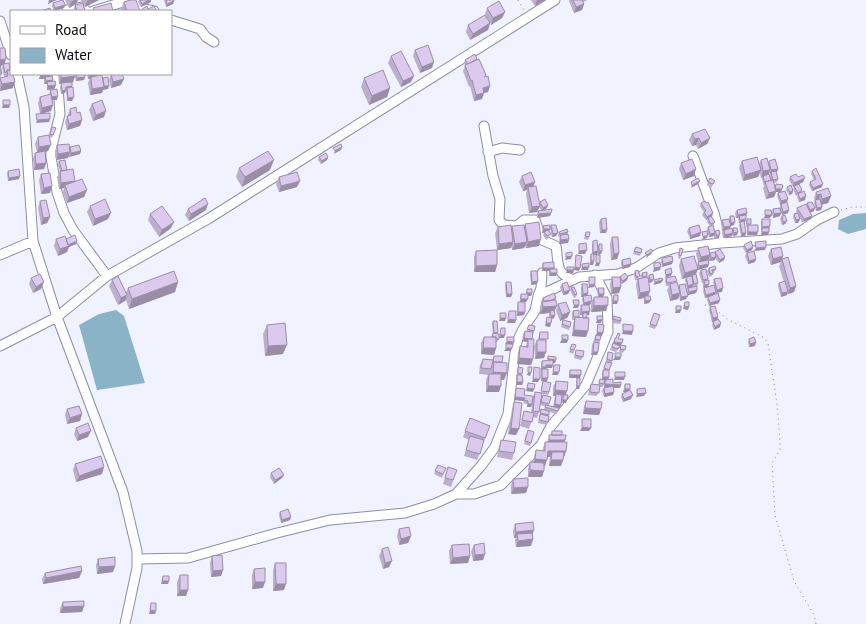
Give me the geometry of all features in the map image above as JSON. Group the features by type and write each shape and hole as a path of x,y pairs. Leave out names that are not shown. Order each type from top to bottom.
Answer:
{"street":[{"path":"63,0 67,10 83,7 85,10"},
{"path":"96,10 131,0 139,8 149,10"},
{"path":"0,346 57,317 107,276 208,219 555,0"},
{"path":"172,20 200,29 206,37 214,42"},
{"path":"0,21 10,52"},
{"path":"17,75 24,107 33,241 57,317 123,492 138,559 125,624"},
{"path":"57,75 60,114 51,150 57,192 73,230 107,276"},
{"path":"484,126 495,185 500,199 500,220 504,225 517,226 524,220 535,220 542,240 556,246 560,272 563,276 573,280"},
{"path":"488,152 502,148 520,150"},
{"path":"693,156 714,213 721,242"},
{"path":"538,296 579,277 618,274 636,268 659,253 676,248 721,242 782,239 797,234 817,220 834,212"},
{"path":"0,255 33,241"},
{"path":"138,559 188,558 277,532 330,520 405,513 434,504 456,494 495,447 508,414 516,344 535,311 541,288 542,273"},
{"path":"456,494 474,494 501,485 541,445 551,426 586,385 608,332 607,298 595,275"}],"path":[{"path":"518,0 528,16"},
{"path":"834,212 852,207 866,207"},
{"path":"704,305 713,307 727,319 764,337 768,343 777,404 780,441 780,450 772,463 775,515 794,581 803,600 814,615 816,624"}],"water":[{"path":"866,213 866,229 848,234 838,229 839,220 853,214"},
{"path":"116,310 124,316 145,383 97,390 79,325 99,314"}],"building":[{"path":"63,0 65,5 55,8 53,3"},
{"path":"136,0 140,10 127,10 124,2"},
{"path":"140,0 149,0 142,4"},
{"path":"166,0 174,0 174,1 167,4"},
{"path":"573,0 582,0 584,4 576,7"},
{"path":"499,1 505,12 493,18 487,8"},
{"path":"83,3 85,10 77,10 75,5"},
{"path":"111,3 113,10 94,10 93,8"},
{"path":"147,6 148,9 154,6 156,10 141,10"},
{"path":"485,15 490,23 473,34 468,25"},
{"path":"428,45 434,62 422,67 415,50"},
{"path":"0,48 5,48 6,59 0,60"},
{"path":"401,51 414,76 403,81 391,56"},
{"path":"475,54 477,59 468,64 465,60"},
{"path":"479,59 486,75 484,77 488,76 490,86 483,88 484,93 476,95 465,65"},
{"path":"9,63 10,70 7,70 5,73 3,64"},
{"path":"7,70 10,70 10,75 13,75 15,82 2,84 0,78 8,76"},
{"path":"383,70 390,88 372,96 364,78"},
{"path":"61,75 75,75 75,76 61,78"},
{"path":"76,75 85,75 85,77 77,78"},
{"path":"102,75 104,87 92,89 91,77"},
{"path":"111,75 122,75 124,79 113,82"},
{"path":"52,76 53,80 46,81 45,77"},
{"path":"108,77 109,86 104,86 103,78"},
{"path":"55,81 56,85 48,86 47,82"},
{"path":"72,82 72,86 66,87 66,90 62,91 61,83"},
{"path":"73,87 74,97 68,98 67,88"},
{"path":"57,89 58,96 52,97 50,90"},
{"path":"51,94 53,105 42,108 40,97"},
{"path":"3,100 10,100 10,105 3,105"},
{"path":"102,100 106,111 96,115 92,104"},
{"path":"76,107 77,113 80,112 82,120 69,124 67,116 71,115 70,109"},
{"path":"50,113 50,119 37,120 36,114"},
{"path":"52,127 56,128 53,135 50,134"},
{"path":"705,129 710,138 701,143 699,138 695,139 692,134"},
{"path":"49,135 51,145 39,147 38,137"},
{"path":"69,144 70,152 58,154 57,145"},
{"path":"341,144 342,147 335,151 333,148"},
{"path":"79,145 81,151 71,153 70,147"},
{"path":"45,151 46,163 36,164 35,153"},
{"path":"268,151 274,160 245,177 239,168"},
{"path":"326,153 328,157 322,161 319,157"},
{"path":"757,157 761,170 745,175 742,161"},
{"path":"767,158 770,170 763,171 761,160"},
{"path":"692,159 696,169 686,174 681,163"},
{"path":"775,159 778,169 771,170 769,161"},
{"path":"65,160 67,170 62,171 59,161"},
{"path":"816,168 823,184 813,188 810,182 816,179 812,171"},
{"path":"19,169 20,176 9,178 8,171"},
{"path":"73,169 75,181 61,183 60,171"},
{"path":"776,171 778,179 773,180 771,172"},
{"path":"297,172 300,181 281,186 279,177"},
{"path":"531,172 535,182 525,185 522,176"},
{"path":"50,173 52,186 44,188 41,174"},
{"path":"769,174 771,180 765,183 763,176"},
{"path":"796,174 798,177 803,175 805,178 794,183 790,177"},
{"path":"698,178 700,181 692,185 691,182"},
{"path":"710,178 715,181 713,184 708,182"},
{"path":"82,179 87,190 69,197 65,185"},
{"path":"773,180 776,191 769,193 765,182"},
{"path":"776,184 783,185 782,189 775,189"},
{"path":"799,184 802,190 798,193 794,186"},
{"path":"791,185 793,191 790,192 787,187"},
{"path":"536,186 540,206 532,207 528,187"},
{"path":"828,188 831,196 822,199 821,194 817,195 816,192"},
{"path":"785,191 788,199 781,201 778,193"},
{"path":"804,191 806,196 800,199 798,194"},
{"path":"205,198 208,204 191,214 188,209"},
{"path":"105,199 111,213 95,219 90,206"},
{"path":"545,199 548,205 543,208 540,202"},
{"path":"820,199 822,207 817,208 815,200"},
{"path":"46,200 50,217 43,218 40,201"},
{"path":"705,201 706,203 708,202 713,213 707,217 701,203"},
{"path":"787,202 789,210 783,212 781,204"},
{"path":"812,202 815,208 810,210 807,203"},
{"path":"806,204 812,216 804,219 797,208"},
{"path":"162,206 174,222 162,230 150,214"},
{"path":"746,208 747,213 738,215 737,210"},
{"path":"780,208 781,213 774,214 773,209"},
{"path":"552,209 551,213 539,214 538,211"},
{"path":"765,210 771,210 772,215 765,215"},
{"path":"798,213 800,219 796,220 794,214"},
{"path":"746,215 746,219 740,220 739,216"},
{"path":"785,215 787,221 783,222 782,216"},
{"path":"711,216 715,222 711,224 708,218"},
{"path":"730,216 734,216 735,222 731,223"},
{"path":"606,218 607,230 602,230 601,219"},
{"path":"729,219 731,226 724,227 722,220"},
{"path":"747,219 751,219 751,224 747,224"},
{"path":"762,219 770,219 770,226 762,227"},
{"path":"744,221 746,233 742,233 740,222"},
{"path":"539,222 541,239 528,242 525,224"},
{"path":"511,225 513,242 499,244 498,227"},
{"path":"524,225 527,242 515,244 512,226"},
{"path":"550,225 550,229 544,229 543,226"},
{"path":"551,225 556,225 558,233 553,234"},
{"path":"699,225 701,232 691,236 689,228"},
{"path":"713,225 715,233 710,234 708,227"},
{"path":"748,225 758,225 758,232 748,232"},
{"path":"732,228 733,233 725,235 724,230"},
{"path":"733,228 737,228 738,232 734,233"},
{"path":"762,228 769,228 769,232 762,232"},
{"path":"567,229 568,232 560,234 559,232"},
{"path":"548,230 551,234 547,236 544,232"},
{"path":"719,230 720,234 717,236 715,231"},
{"path":"707,231 708,235 703,237 702,232"},
{"path":"586,232 590,232 589,237 585,236"},
{"path":"568,234 569,239 560,240 561,235"},
{"path":"75,235 77,241 68,245 66,239"},
{"path":"65,236 69,246 60,249 56,239"},
{"path":"612,237 618,237 619,253 614,254"},
{"path":"597,240 598,251 593,252 593,241"},
{"path":"751,241 753,247 747,250 744,245"},
{"path":"766,241 766,247 756,248 755,242"},
{"path":"586,243 587,250 579,251 579,244"},
{"path":"599,244 602,244 602,251 599,251"},
{"path":"708,246 710,255 701,257 698,248"},
{"path":"636,247 642,249 641,253 634,251"},
{"path":"781,247 783,256 773,259 771,249"},
{"path":"680,248 683,249 681,256 679,255"},
{"path":"651,249 653,251 647,255 645,253"},
{"path":"720,249 725,257 720,260 715,252"},
{"path":"497,250 497,265 476,266 476,251"},
{"path":"754,251 756,259 749,261 747,253"},
{"path":"572,252 572,256 566,257 566,253"},
{"path":"715,252 716,257 711,258 710,253"},
{"path":"591,254 594,254 594,261 591,261"},
{"path":"576,255 582,256 580,268 575,267"},
{"path":"596,255 600,255 600,263 596,263"},
{"path":"672,256 673,261 663,264 662,258"},
{"path":"694,256 698,269 685,273 681,259"},
{"path":"788,257 796,286 790,288 782,259"},
{"path":"630,258 631,264 623,266 622,260"},
{"path":"708,260 709,264 699,266 698,262"},
{"path":"554,262 554,268 543,268 543,263"},
{"path":"660,262 661,267 654,268 654,263"},
{"path":"589,263 589,267 582,267 582,264"},
{"path":"715,266 716,269 712,270 713,273 710,274 709,268"},
{"path":"567,267 574,267 574,270 567,270"},
{"path":"671,268 672,273 666,275 665,270"},
{"path":"550,269 557,269 557,273 550,273"},
{"path":"706,269 708,279 703,280 701,270"},
{"path":"638,270 640,276 636,277 635,271"},
{"path":"174,271 178,282 132,299 128,288"},
{"path":"531,271 537,271 538,281 532,282"},
{"path":"647,272 647,276 643,277 642,273"},
{"path":"625,273 628,277 623,281 620,277"},
{"path":"40,274 44,282 36,287 31,278"},
{"path":"653,274 654,279 650,280 649,275"},
{"path":"696,274 698,283 694,284 692,275"},
{"path":"118,276 127,295 121,298 112,280"},
{"path":"675,276 677,281 667,283 666,278"},
{"path":"692,276 693,284 688,286 686,277"},
{"path":"589,277 595,277 595,284 589,285"},
{"path":"612,277 620,277 621,287 613,288"},
{"path":"648,277 650,291 640,293 638,279"},
{"path":"662,278 663,280 655,282 654,280"},
{"path":"721,278 723,288 717,290 714,279"},
{"path":"709,280 709,284 705,285 704,281"},
{"path":"785,281 788,292 782,293 779,283"},
{"path":"506,282 511,282 512,294 507,294"},
{"path":"567,282 570,290 564,292 562,284"},
{"path":"677,282 680,293 672,295 670,284"},
{"path":"582,284 587,284 588,293 583,294"},
{"path":"685,284 688,296 681,297 679,285"},
{"path":"714,285 716,292 706,295 704,288"},
{"path":"697,286 697,290 689,292 688,288"},
{"path":"571,287 574,287 577,294 575,295"},
{"path":"598,288 604,288 604,294 599,294"},
{"path":"527,289 532,289 532,293 527,293"},
{"path":"554,293 556,298 544,301 543,298"},
{"path":"718,293 720,300 710,303 708,297"},
{"path":"521,294 528,294 528,299 521,299"},
{"path":"591,295 592,301 584,303 583,296"},
{"path":"614,295 618,295 618,301 613,301"},
{"path":"645,296 650,296 651,300 645,301"},
{"path":"594,297 608,297 608,305 594,306"},
{"path":"556,300 557,306 543,307 542,302"},
{"path":"573,300 579,300 579,305 574,305"},
{"path":"518,302 525,302 525,312 518,312"},
{"path":"566,302 570,312 562,315 558,304"},
{"path":"685,302 689,302 689,307 684,306"},
{"path":"581,305 589,305 590,311 582,312"},
{"path":"676,306 681,306 681,310 676,310"},
{"path":"715,306 718,317 713,318 710,307"},
{"path":"554,310 555,315 551,316 550,311"},
{"path":"579,310 579,317 574,317 573,311"},
{"path":"509,311 516,311 516,320 508,319"},
{"path":"500,313 506,313 506,318 500,318"},
{"path":"583,313 587,313 587,318 583,318"},
{"path":"654,313 660,315 656,326 650,324"},
{"path":"597,316 603,316 602,320 597,320"},
{"path":"613,316 621,318 621,321 613,319"},
{"path":"547,317 552,318 551,323 546,323"},
{"path":"575,317 589,318 588,331 574,330"},
{"path":"718,319 721,323 715,327 713,322"},
{"path":"563,320 571,322 570,327 562,324"},
{"path":"493,321 497,321 498,332 494,333"},
{"path":"285,323 287,345 268,346 267,325"},
{"path":"598,324 604,325 603,333 597,332"},
{"path":"623,324 633,325 633,331 623,331"},
{"path":"529,325 535,326 534,331 527,329"},
{"path":"501,328 505,328 505,335 500,335"},
{"path":"525,331 533,332 532,339 524,338"},
{"path":"540,332 548,332 548,339 539,339"},
{"path":"493,333 499,334 499,339 492,337"},
{"path":"618,333 620,334 618,339 623,339 622,343 614,342"},
{"path":"562,335 568,335 568,340 562,339"},
{"path":"596,335 601,336 600,340 595,339"},
{"path":"484,337 496,337 496,348 483,348"},
{"path":"507,337 514,337 514,342 507,341"},
{"path":"754,337 756,342 750,344 749,339"},
{"path":"528,339 534,339 533,359 519,358 520,346 528,347"},
{"path":"537,340 546,340 546,352 537,352"},
{"path":"594,342 599,343 598,352 593,352"},
{"path":"613,343 620,346 618,349 612,347"},
{"path":"506,344 513,344 512,348 506,348"},
{"path":"572,344 576,345 574,350 570,349"},
{"path":"621,345 626,346 625,350 620,349"},
{"path":"576,350 584,351 583,357 575,355"},
{"path":"608,352 613,353 612,361 607,359"},
{"path":"615,353 621,353 621,357 615,357"},
{"path":"494,356 503,356 502,362 493,362"},
{"path":"548,356 556,357 556,360 548,359"},
{"path":"483,359 493,360 491,369 481,368"},
{"path":"553,360 553,365 542,367 542,361"},
{"path":"494,362 507,363 507,373 493,372"},
{"path":"606,362 612,363 609,370 604,368"},
{"path":"554,365 560,365 559,372 553,372"},
{"path":"518,367 523,368 522,374 518,373"},
{"path":"528,367 532,367 531,373 528,372"},
{"path":"534,367 540,368 540,379 533,379"},
{"path":"542,369 548,369 548,378 542,378"},
{"path":"570,370 581,370 581,375 570,375"},
{"path":"603,370 609,370 609,377 603,377"},
{"path":"615,372 625,372 625,377 615,377"},
{"path":"489,374 501,374 501,386 488,386"},
{"path":"517,375 522,375 523,382 517,382"},
{"path":"577,378 580,378 580,386 577,386"},
{"path":"600,379 605,380 604,384 599,383"},
{"path":"613,379 613,383 621,382 621,385 605,384 605,380"},
{"path":"543,381 551,383 549,392 541,391"},
{"path":"556,381 568,382 567,391 555,390"},
{"path":"528,383 535,384 534,389 527,388"},
{"path":"591,384 600,385 599,393 590,392"},
{"path":"625,384 630,384 630,389 625,389"},
{"path":"613,386 614,392 605,394 604,388"},
{"path":"516,388 525,389 524,395 533,396 532,404 528,404 528,401 524,400 525,398 515,397"},
{"path":"645,388 646,393 637,394 637,389"},
{"path":"630,390 633,395 624,399 622,394"},
{"path":"535,392 542,393 539,412 533,411"},
{"path":"556,394 562,395 561,405 555,404"},
{"path":"543,395 551,397 549,404 541,402"},
{"path":"563,395 568,395 567,400 563,400"},
{"path":"586,401 602,402 601,409 585,408"},
{"path":"514,402 522,403 519,429 511,428"},
{"path":"546,405 559,408 558,411 545,407"},
{"path":"79,406 82,414 70,418 67,409"},
{"path":"541,409 549,411 549,415 540,413"},
{"path":"524,411 534,413 532,422 522,420"},
{"path":"540,414 549,416 548,422 539,420"},
{"path":"470,418 490,426 485,438 465,431"},
{"path":"582,419 591,419 591,428 582,427"},
{"path":"88,423 91,431 79,435 76,428"},
{"path":"528,430 534,432 531,443 525,441"},
{"path":"552,431 562,431 562,435 552,435"},
{"path":"549,435 566,435 565,440 549,440"},
{"path":"470,436 484,440 480,454 466,450"},
{"path":"501,440 516,442 514,453 499,451"},
{"path":"545,442 567,442 566,451 548,451 547,460 535,459 536,450 545,451"},
{"path":"552,452 564,452 563,460 551,460"},
{"path":"101,456 104,467 79,476 75,464"},
{"path":"530,462 544,463 544,471 530,470"},
{"path":"438,465 446,468 443,474 435,471"},
{"path":"448,467 457,470 453,480 445,478"},
{"path":"279,468 284,475 275,480 271,473"},
{"path":"528,478 528,487 514,488 513,479"},
{"path":"288,509 291,517 282,520 280,512"},
{"path":"533,522 534,530 516,532 515,524"},
{"path":"409,527 411,536 401,539 399,529"},
{"path":"532,533 533,539 518,541 517,534"},
{"path":"484,543 485,554 475,555 474,545"},
{"path":"469,544 470,556 453,558 452,545"},
{"path":"388,547 392,561 385,563 382,549"},
{"path":"222,555 223,570 213,571 212,556"},
{"path":"115,557 115,566 99,567 98,559"},
{"path":"275,563 286,563 286,584 276,584"},
{"path":"81,566 82,571 46,578 45,573"},
{"path":"265,568 265,582 255,582 254,569"},
{"path":"180,575 188,575 188,590 180,590"},
{"path":"163,576 169,576 169,581 162,581"},
{"path":"84,601 84,606 63,607 63,602"},
{"path":"151,603 156,603 156,611 150,610"}]}
